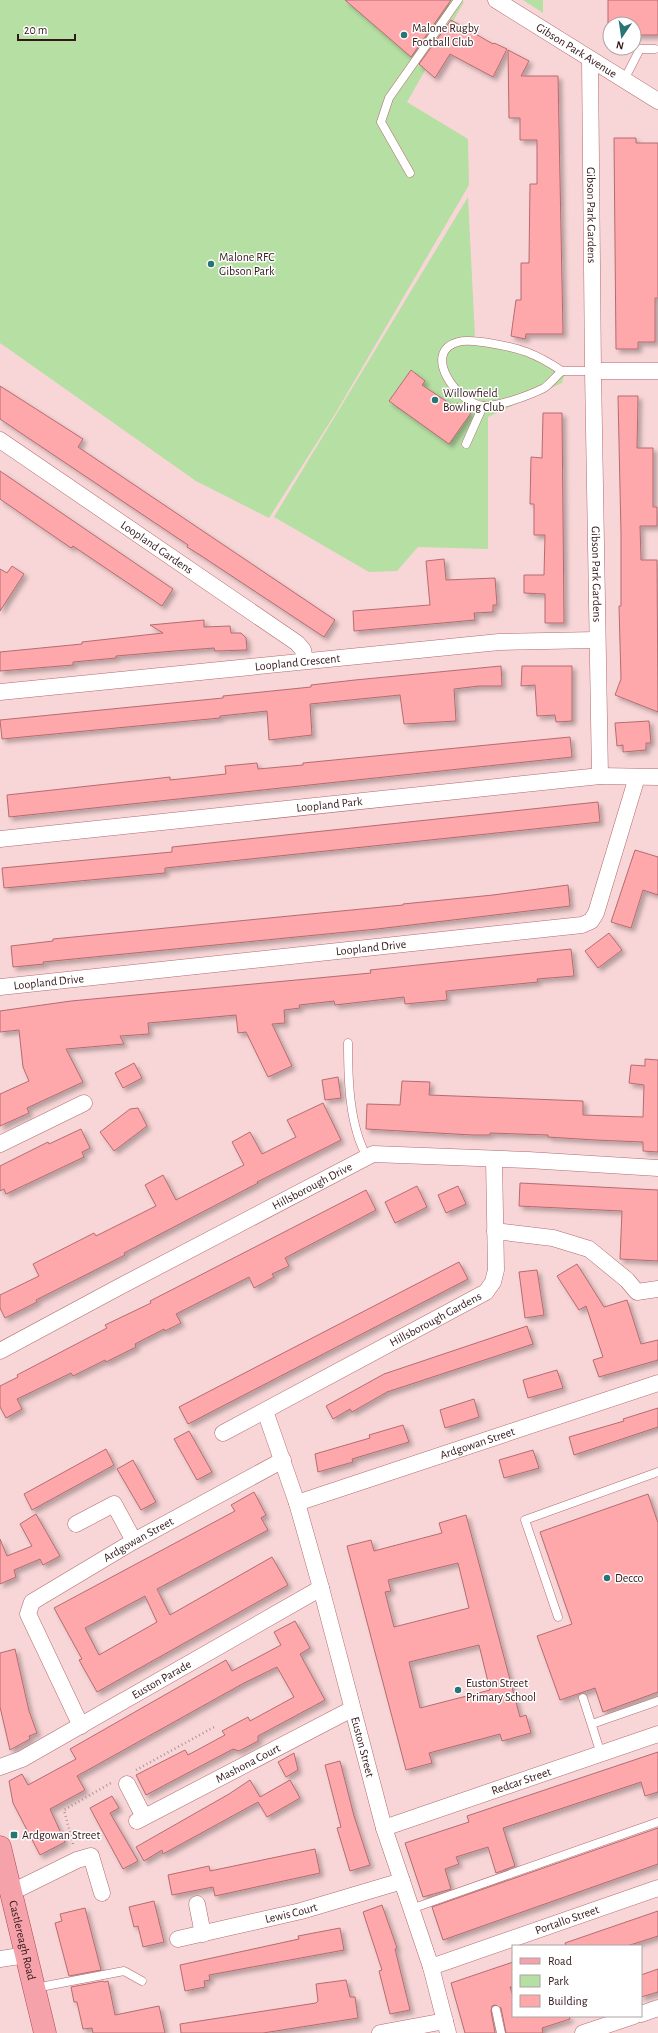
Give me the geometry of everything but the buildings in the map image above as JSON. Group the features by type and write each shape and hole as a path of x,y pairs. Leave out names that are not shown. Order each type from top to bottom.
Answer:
{"main road":[{"name":"Castlereagh Road","path":"0,1847 45,2033"}],"street":[{"name":"Gibson Park Avenue","path":"498,1 658,101"},
{"name":"Gibson Park Gardens","path":"590,59 592,371 596,640 600,776"},
{"path":"592,371 658,371"},
{"name":"Loopland Gardens","path":"0,440 297,643 303,650 305,660"},
{"name":"Loopland Crescent","path":"0,692 305,660 499,642 596,640"},
{"name":"Loopland Park","path":"0,839 600,776 658,777"},
{"name":"Loopland Drive","path":"0,987 582,925 591,921 596,913 637,777"},
{"path":"0,1144 84,1103"},
{"name":"Hillsborough Drive","path":"0,1352 146,1272 373,1154 494,1158 658,1168"},
{"name":"Hillsborough Gardens","path":"223,1433 486,1292 493,1282 496,1270 494,1158"},
{"path":"495,1231 553,1238 589,1249 627,1280 637,1292 658,1289"},
{"name":"Ardgowan Street","path":"297,1503 658,1382"},
{"path":"265,1410 283,1460"},
{"name":"Ardgowan Street","path":"81,1726 28,1614 32,1602 134,1541 283,1460"},
{"name":"Euston Street","path":"283,1460 321,1588 384,1828 431,1967 446,2027"},
{"path":"76,1524 114,1504 134,1541"},
{"name":"Euston Parade","path":"0,1767 22,1759 321,1588"},
{"name":"Mashona Court","path":"125,1780 140,1819 352,1708"},
{"name":"Redcar Street","path":"384,1828 658,1734"},
{"path":"10,1893 77,1860 91,1856 102,1893"},
{"name":"Lewis Court","path":"178,1939 301,1911 402,1881"},
{"name":"Portallo Street","path":"431,1967 658,1888"},
{"path":"197,1904 203,1934"},
{"path":"0,1959 26,1955"},
{"path":"642,2014 658,2008"},
{"path":"583,2033 631,2017"},
{"path":"380,2033 446,2027"}],"lane":[{"path":"410,173 381,122 389,98 458,0"},
{"path":"624,80 640,49 656,50"},
{"path":"562,371 544,387 505,403 483,406 468,401 447,380 443,369 444,356 447,349 458,342 471,341 517,348 545,360 562,371 592,371"},
{"path":"466,444 483,406"},
{"path":"348,1043 349,1084 359,1144 366,1157"},
{"path":"558,1617 525,1520 658,1472"},
{"path":"583,1698 601,1754"},
{"path":"592,1724 658,1701"},
{"path":"411,1909 658,1822"},
{"path":"34,1988 124,1971 142,1981"},
{"path":"496,2010 501,2033"}],"path":[{"path":"77,1860 64,1810 125,1780 216,1726"}],"green space":[{"name":"Malone RFC Gibson Park","path":"0,0 461,0 464,2 407,102 468,139 469,185 335,414 269,518 196,481 0,343"},
{"path":"523,0 543,0 543,13"},
{"name":"Willowfield Bowling Club","path":"468,197 475,337 566,370 562,383 488,417 488,549 418,547 397,571 369,572 274,517"}],"place":[{"name":"Malone Rugby Football Club","path":"404,35"},
{"name":"Malone RFC Gibson Park","path":"211,264"},
{"name":"Willowfield Bowling Club","path":"435,400"},
{"name":"Decco","path":"607,1578"},
{"name":"Euston Street Primary School","path":"458,1690"},
{"name":"Ardgowan Street","path":"14,1835"}]}
